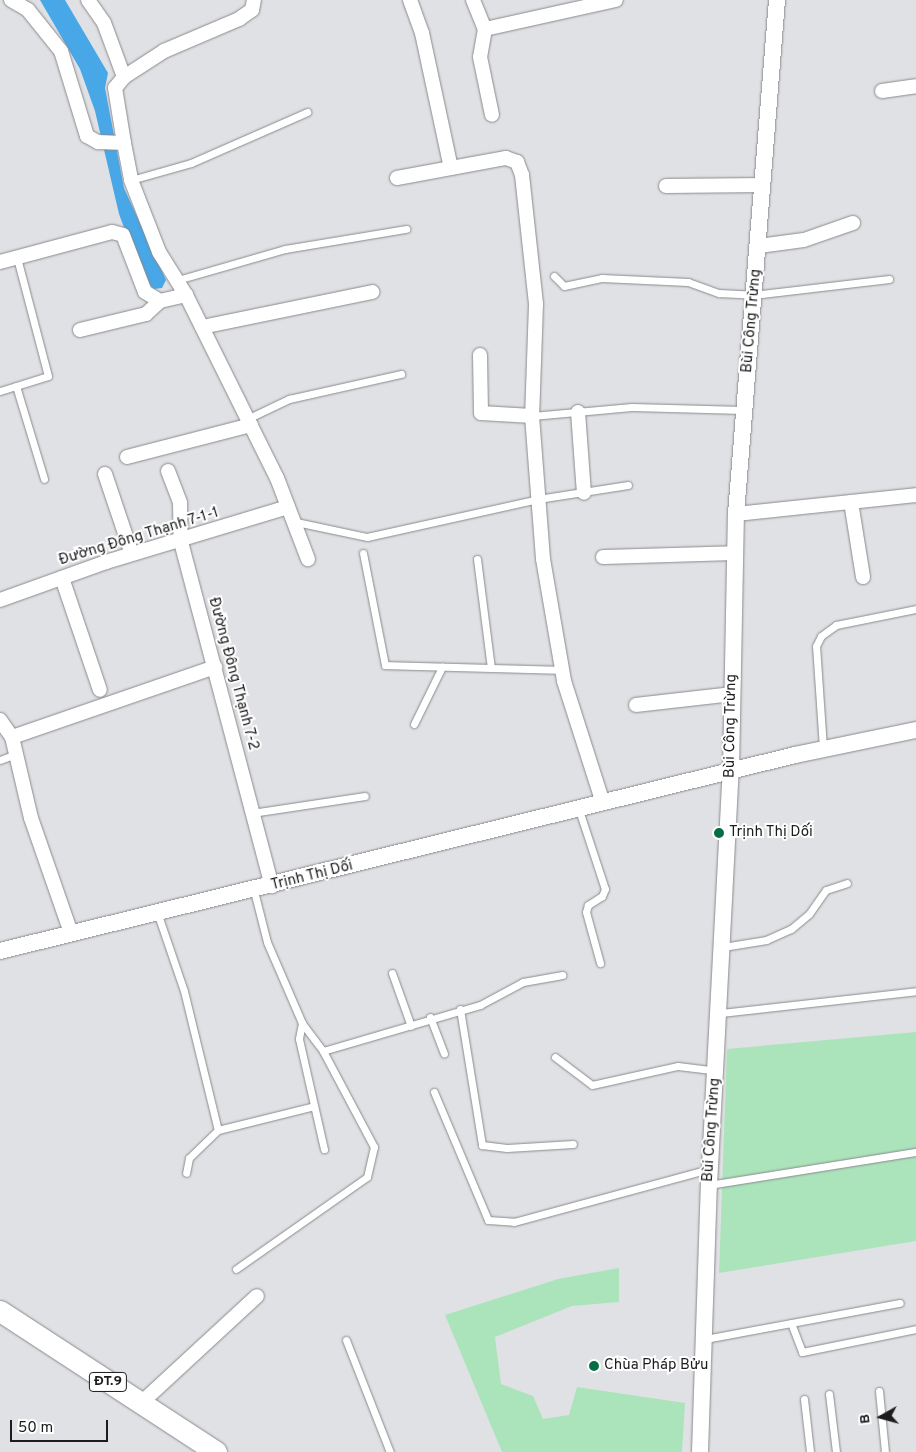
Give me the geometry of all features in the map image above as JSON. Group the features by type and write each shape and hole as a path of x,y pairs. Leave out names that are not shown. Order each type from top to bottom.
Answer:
{"main road":[{"name":"ĐT.9","path":"0,1311 216,1452"},
{"name":"ĐT.9","path":"0,1323 196,1452"}],"street":[{"path":"11,0 28,10 54,38 62,52 82,129 98,142 120,142"},
{"path":"88,0 104,23 124,77"},
{"path":"254,0 252,10 239,19 164,51 124,77 115,88 120,142 131,180 174,281 186,295 249,422 296,522 308,559"},
{"path":"410,0 424,43 451,168"},
{"path":"473,0 485,29 480,57 492,115"},
{"path":"485,29 616,0"},
{"name":"Bùi Công Trừng","path":"700,1452 709,1177 720,1013 730,771 736,514 753,295 759,246 777,0"},
{"path":"882,90 916,86"},
{"path":"397,178 506,158 517,162 522,175 536,304 532,416 543,559 562,670 603,803"},
{"path":"666,186 763,185"},
{"path":"759,246 804,240 853,224"},
{"path":"0,262 112,232 123,236 145,292 160,302"},
{"path":"202,326 372,292"},
{"path":"80,330 146,314 160,302 186,295"},
{"path":"480,355 482,413 532,416"},
{"path":"578,412 584,493"},
{"path":"127,457 249,422"},
{"name":"Đường Đông Thạnh 7-2","path":"168,471 180,503 182,542 272,886"},
{"path":"105,474 132,554"},
{"path":"736,514 916,495"},
{"path":"851,502 862,577"},
{"name":"Đường Đông Thạnh 7-1-1","path":"0,600 132,554 182,542 288,507"},
{"path":"602,557 735,553"},
{"path":"62,578 100,690"},
{"path":"12,737 215,666"},
{"path":"636,705 732,694"},
{"path":"0,720 12,737 18,753 31,818 71,933"},
{"name":"Trịnh Thị Dối","path":"0,951 157,911 254,891 823,748 916,730"},
{"path":"140,1404 257,1296"}],"lane":[{"path":"131,180 191,163 307,112"},
{"path":"174,281 285,249 406,229"},
{"path":"0,391 48,376 17,258"},
{"path":"554,276 564,286 602,278 688,282 718,293 753,295 888,279"},
{"path":"249,422 289,399 401,374"},
{"path":"16,386 44,479"},
{"path":"532,416 632,407 744,410"},
{"path":"296,522 367,537 538,499 628,485"},
{"path":"363,553 385,665 562,670"},
{"path":"477,559 491,668"},
{"path":"823,748 816,646 820,636 836,625 916,609"},
{"path":"414,724 442,667"},
{"path":"0,760 18,753"},
{"path":"252,813 365,796"},
{"path":"579,810 605,889 586,912 600,963"},
{"path":"723,947 766,940 791,928 809,914 826,890 847,882"},
{"path":"236,1269 370,1173 374,1147 323,1052 302,1023 268,942 254,891"},
{"path":"157,911 184,991 218,1130"},
{"path":"392,973 411,1026"},
{"path":"323,1052 411,1026 430,1017 480,1005 523,982 562,975"},
{"path":"720,1013 916,991"},
{"path":"460,1009 482,1145 507,1148 573,1144"},
{"path":"430,1017 444,1053"},
{"path":"302,1023 299,1039 324,1149"},
{"path":"555,1057 592,1085 678,1066 716,1071"},
{"path":"434,1092 488,1220 514,1222 709,1177 916,1152"},
{"path":"186,1173 189,1158 218,1130 314,1106"},
{"path":"704,1339 900,1303"},
{"path":"791,1323 802,1352 916,1330"},
{"path":"346,1340 390,1452"},
{"path":"879,1391 885,1452"},
{"path":"829,1394 836,1452"},
{"path":"804,1399 810,1452"}],"green space":[{"path":"916,1032 916,1241 719,1273 727,1049"},
{"path":"619,1268 619,1302 572,1306 495,1337 501,1384 533,1396 543,1419 569,1415 577,1387 685,1403 682,1452 502,1452 445,1315 558,1279"}],"water":[{"path":"40,0 65,0 108,73 105,88 124,188 166,280 162,288 154,289 146,281 133,252 119,214 95,111 80,69"}],"place":[{"name":"Trịnh Thị Dối","path":"719,833"},
{"name":"Chùa Pháp Bửu","path":"594,1366"}]}
